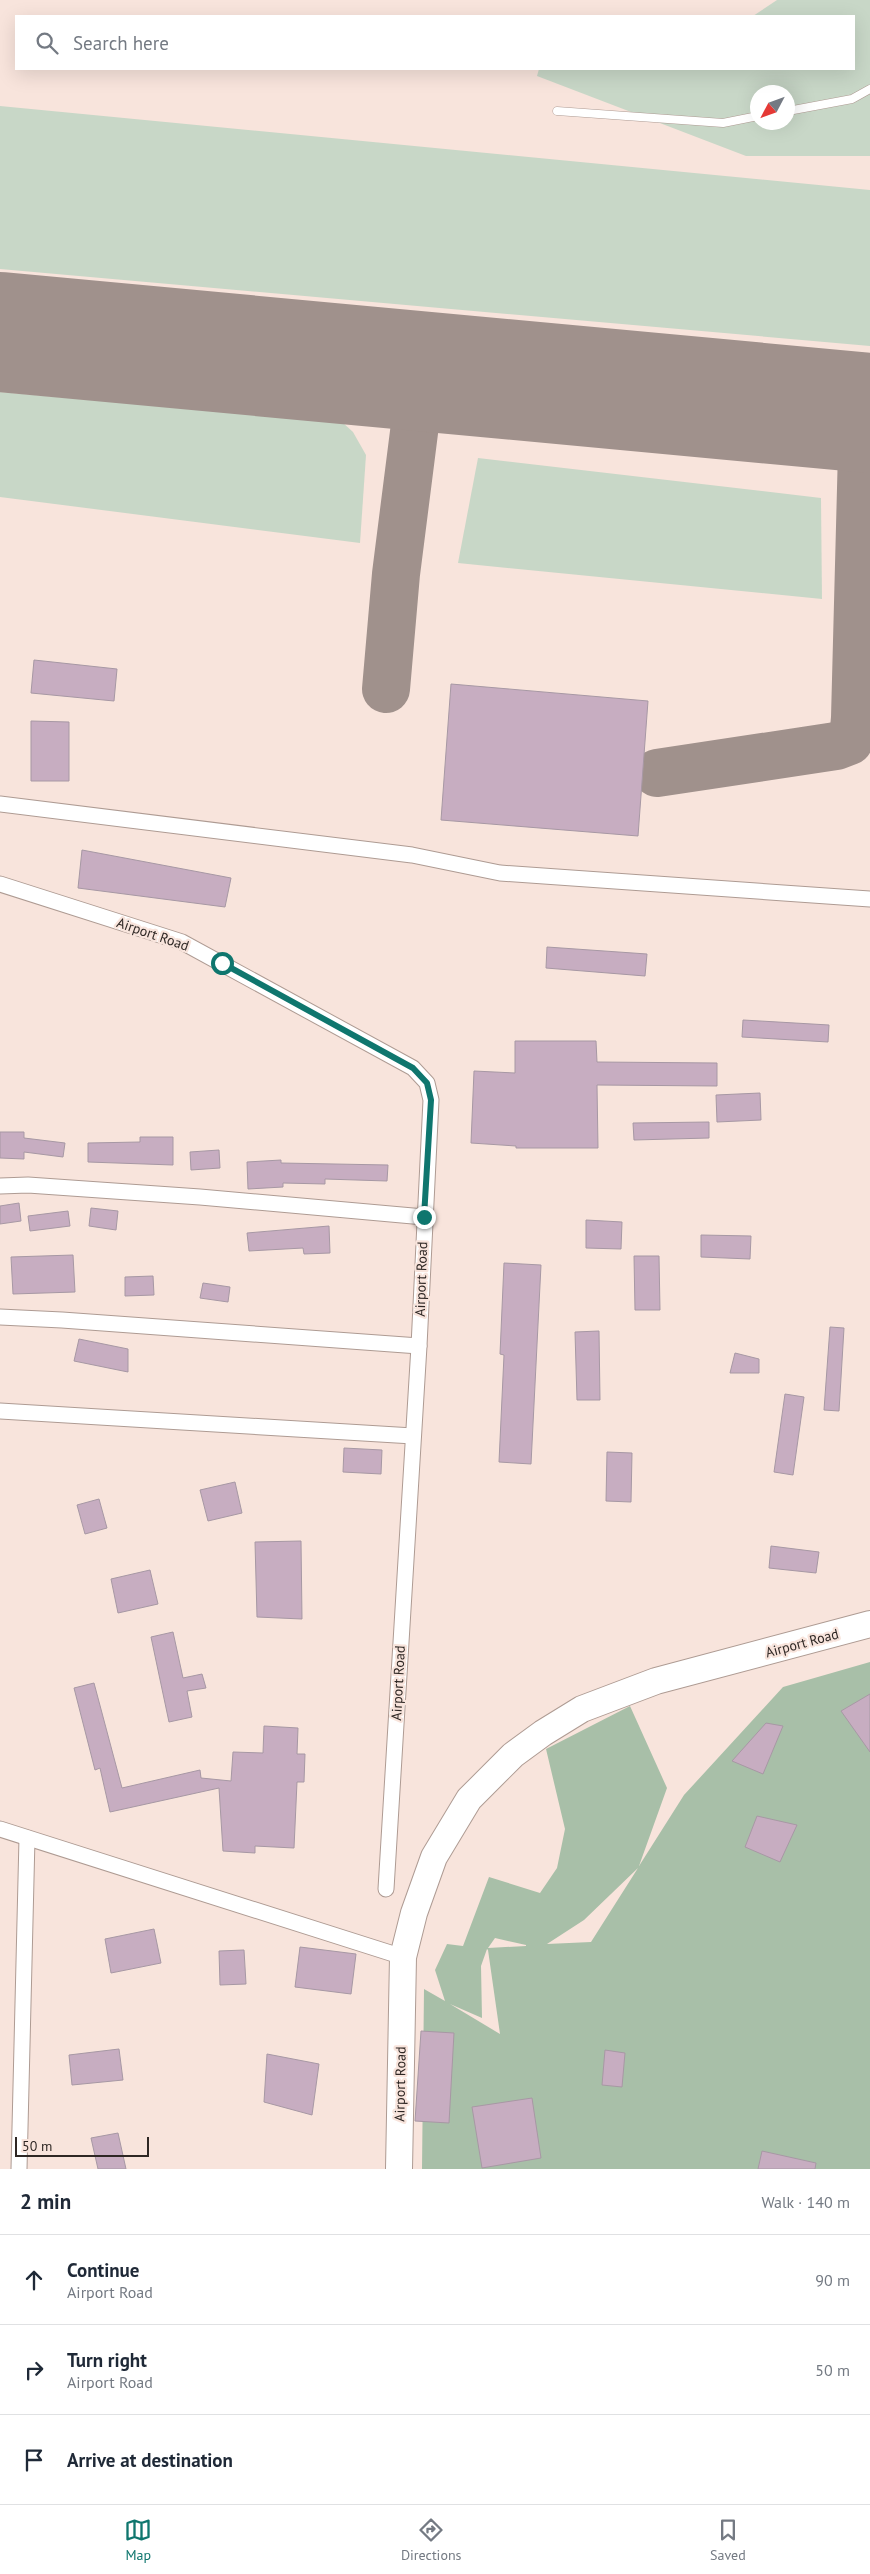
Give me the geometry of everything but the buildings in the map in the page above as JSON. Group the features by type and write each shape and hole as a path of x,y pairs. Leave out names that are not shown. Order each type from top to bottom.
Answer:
{"highway":[{"name":"Airport Road","path":"399,2169 404,1957 422,1890 434,1857 469,1799 512,1755 543,1733 582,1710 656,1681 870,1624"}],"street":[{"path":"0,804 412,855 500,873 870,899"},
{"name":"Airport Road","path":"0,884 182,942 413,1068 427,1083 431,1100 419,1346 386,1890"},
{"path":"0,1186 28,1185 200,1197 424,1217"},
{"path":"0,1317 419,1346"},
{"path":"0,1411 413,1436"},
{"path":"0,1829 404,1957"},
{"path":"19,2169 26,1838"}],"lane":[{"path":"795,110 852,99 870,89"},
{"path":"557,111 723,123 750,118"}],"green space":[{"path":"777,0 870,0 870,156 746,156 537,76 539,70 855,70 855,15 754,15"},
{"path":"0,106 870,190 870,346 0,269"},
{"path":"0,392 342,422 353,432 366,455 360,543 0,497"},
{"path":"478,458 821,498 822,599 458,563"},
{"path":"870,1662 870,2169 422,2169 424,1989 445,2001 435,1970 447,1944 463,1946 489,1877 540,1893 557,1868 565,1829 546,1749 630,1706 667,1788 639,1866 684,1795 783,1687","holes":["638,1868 591,1942 547,1944 584,1920","495,1938 526,1945 526,1946 488,1948","487,1949 500,2034 450,2004 482,2018 481,1966"]}],"taxiway":[{"path":"386,689 396,574 419,393 423,385 440,373"},
{"path":"657,773 836,746 849,741 854,729 855,718 863,412"}],"runway":[{"path":"0,332 870,413"}],"route":[{"path":"222,963 413,1068 427,1083 431,1100 424,1217"}]}
